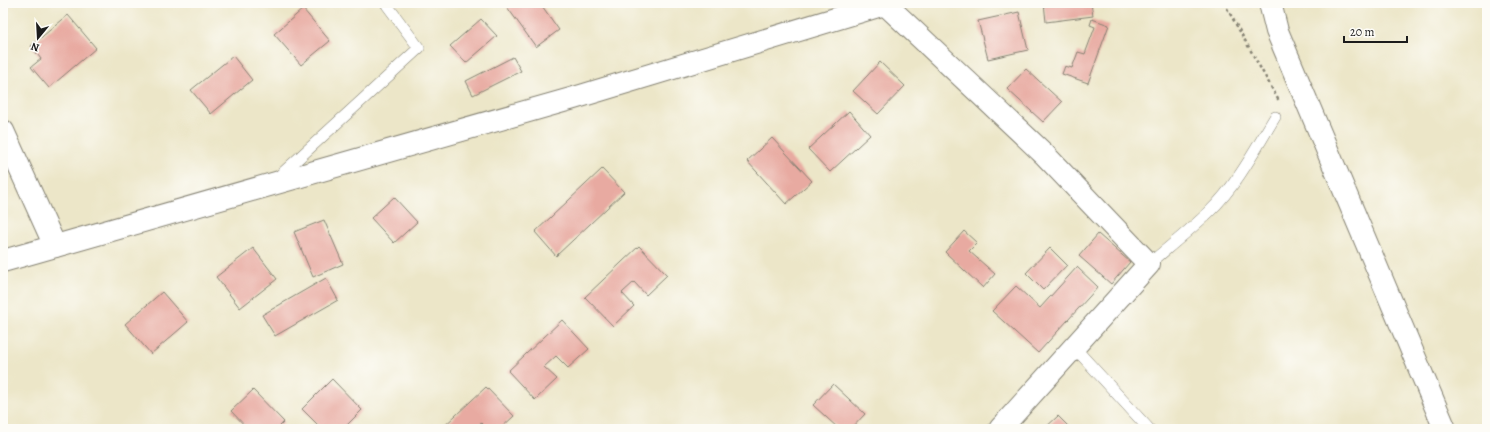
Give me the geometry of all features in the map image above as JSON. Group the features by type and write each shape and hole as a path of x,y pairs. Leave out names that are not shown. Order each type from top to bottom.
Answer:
{"street":[{"path":"3,261 574,98 886,3 1044,154 1149,264 1000,429"},
{"path":"1259,3 1277,31"},
{"path":"1270,3 1277,31 1445,429"},
{"path":"3,131 55,246"}],"lane":[{"path":"270,184 419,48 387,5"},
{"path":"1149,264 1209,212 1228,190 1246,166 1275,117"},
{"path":"1074,346 1149,429"}],"path":[{"path":"1224,3 1281,105 1275,117"}],"building":[{"path":"513,3 540,3 559,30 536,47 507,7"},
{"path":"1044,3 1091,3 1093,16 1046,22"},
{"path":"303,9 330,41 301,65 274,34"},
{"path":"1019,12 1028,50 988,59 978,21"},
{"path":"68,15 96,48 49,88 31,67 41,59 31,46"},
{"path":"481,19 497,36 466,63 450,46"},
{"path":"1092,19 1109,25 1088,83 1062,74 1065,66 1072,68 1078,52 1085,54 1095,27 1090,25"},
{"path":"233,56 252,80 211,114 191,90"},
{"path":"513,57 521,71 473,95 466,81"},
{"path":"880,62 905,86 878,114 853,91"},
{"path":"1026,69 1062,102 1043,122 1007,89"},
{"path":"849,111 870,135 830,172 808,149"},
{"path":"772,138 812,181 786,204 747,161"},
{"path":"602,169 624,192 556,256 535,232"},
{"path":"394,197 417,222 394,243 371,218"},
{"path":"324,220 343,264 313,277 294,232"},
{"path":"964,231 977,243 969,251 995,274 983,288 945,252"},
{"path":"1098,234 1130,262 1111,284 1079,256"},
{"path":"639,246 667,275 646,295 634,282 622,293 634,306 613,326 585,297"},
{"path":"253,248 277,279 240,308 216,277"},
{"path":"1050,248 1067,265 1043,290 1026,273"},
{"path":"1077,267 1098,287 1038,353 992,311 1016,286 1040,308"},
{"path":"326,278 338,300 275,336 262,315"},
{"path":"162,292 188,322 151,354 125,324"},
{"path":"562,320 589,349 568,368 556,356 544,367 557,379 535,400 508,371"},
{"path":"332,379 362,410 343,429 322,429 302,409"},
{"path":"833,384 865,414 851,429 839,429 813,405"},
{"path":"486,387 514,416 500,429 487,429 481,423 474,429 441,429"},
{"path":"253,390 284,422 277,429 248,429 231,411"},
{"path":"1058,416 1071,429 1044,429"}]}
